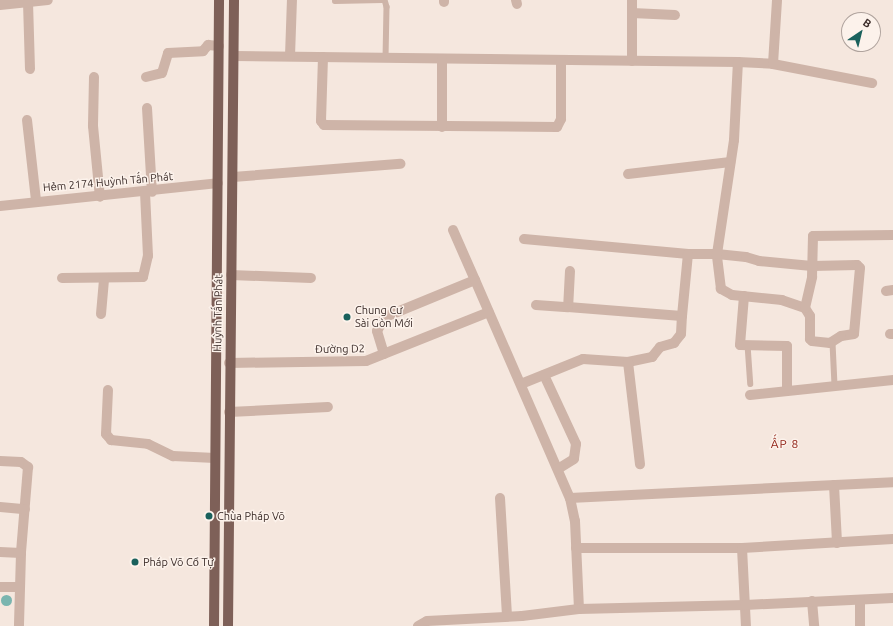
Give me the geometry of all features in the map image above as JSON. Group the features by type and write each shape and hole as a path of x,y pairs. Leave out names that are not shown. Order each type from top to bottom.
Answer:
{"main road":[{"name":"Huỳnh Tấn Phát","path":"214,626 219,0"},
{"name":"Huỳnh Tấn Phát","path":"228,626 229,362 233,177 234,0"},
{"path":"214,545 228,546"}],"street":[{"path":"0,5 48,0"},
{"path":"290,56 292,0"},
{"path":"632,0 632,61"},
{"path":"773,64 777,0"},
{"path":"28,2 30,70"},
{"path":"632,13 675,15"},
{"path":"146,78 162,73 168,53 203,51 208,45 219,46"},
{"path":"234,56 738,62 773,64 872,83"},
{"path":"323,57 320,121 324,125 442,127 557,127 561,119 561,61"},
{"path":"442,59 442,127"},
{"path":"524,239 688,254 717,254 812,266 857,265 860,268 856,330 851,336 842,336 833,343 811,340 810,316 805,308 782,300 732,295 721,289 717,254 730,162 738,62"},
{"path":"94,77 94,126 100,197"},
{"path":"62,278 144,276 148,256 149,192 147,108"},
{"path":"27,120 36,200"},
{"path":"628,174 730,162"},
{"path":"233,177 400,164"},
{"name":"Hẻm 2174 Huỳnh Tấn Phát","path":"0,206 36,200 100,197 218,184"},
{"path":"453,230 570,498 575,521 579,609"},
{"path":"805,308 812,266 811,238 815,235 893,235"},
{"path":"521,384 583,359 628,362 652,357 660,347 674,343 680,334 688,254"},
{"path":"568,307 570,271"},
{"path":"231,274 311,278"},
{"path":"101,314 104,278"},
{"path":"384,354 377,331 385,316 475,280"},
{"path":"744,296 740,345 787,346 787,390"},
{"path":"536,305 682,316"},
{"name":"Đường D2","path":"229,362 366,361 489,312"},
{"path":"628,362 640,464"},
{"path":"544,375 576,444 574,458 558,469"},
{"path":"750,395 893,380"},
{"path":"108,390 106,434 111,440 148,444 173,456 215,458"},
{"path":"229,412 328,407"},
{"path":"0,461 21,462 28,467 21,553 19,626"},
{"path":"570,498 893,482"},
{"path":"834,485 837,543"},
{"path":"500,498 511,619"},
{"path":"0,507 25,508"},
{"path":"576,548 742,548 893,540"},
{"path":"742,548 746,626"},
{"path":"0,552 21,553"},
{"path":"0,587 20,587"},
{"path":"418,626 427,621 450,622 511,619 579,609 745,605 893,598"},
{"path":"860,600 860,626"},
{"path":"812,601 814,626"}],"lane":[{"path":"335,1 383,0 387,15 386,58"},
{"path":"833,343 835,385"},
{"path":"748,345 751,384"}],"water":[{"path":"4,595 8,595 10,596 10,604 4,605 1,602 1,598"}],"place":[{"name":"Chung Cư Sài Gòn Mới","path":"347,317"},
{"name":"Chùa Pháp Võ","path":"209,516"},
{"name":"Pháp Võ Cổ Tự","path":"135,562"}],"district":[{"name":"ẤP 8","path":"785,444"}]}
